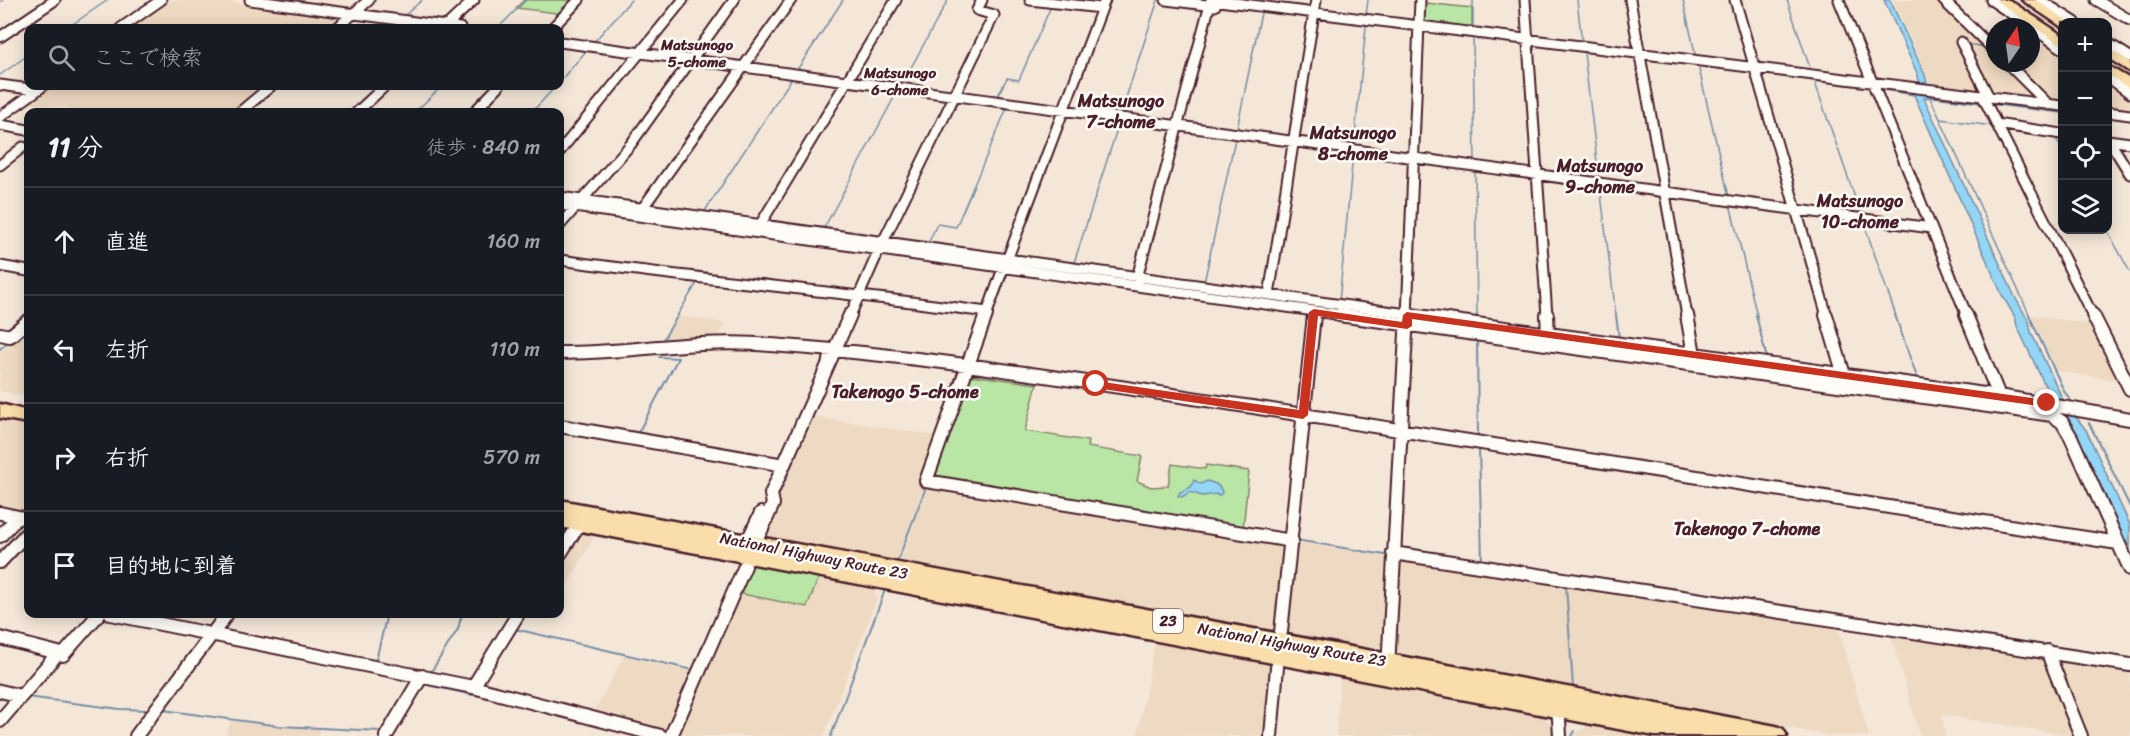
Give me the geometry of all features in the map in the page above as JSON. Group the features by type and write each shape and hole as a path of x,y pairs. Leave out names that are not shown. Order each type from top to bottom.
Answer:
{"highway":[{"path":"2001,0 2058,37"},
{"path":"2010,0 2058,31"},
{"path":"2020,0 2058,25"},
{"path":"2028,0 2058,19"},
{"path":"2112,57 2129,77"},
{"path":"2112,61 2129,77"},
{"path":"2112,66 2129,77"},
{"path":"2112,71 2129,77"},
{"path":"0,400 24,405"},
{"path":"0,411 24,416"},
{"name":"National Highway Route 23","path":"564,508 754,537 1388,669"},
{"name":"National Highway Route 23","path":"564,520 1388,669 1558,702 1776,736"},
{"name":"National Highway Route 23","path":"1558,702 1698,735"}],"street":[{"path":"0,37 55,0"},
{"path":"127,24 161,0"},
{"path":"250,0 417,24"},
{"path":"342,24 369,0"},
{"path":"449,24 474,0"},
{"path":"556,24 579,0"},
{"path":"564,146 683,0"},
{"path":"564,221 631,144 734,0"},
{"path":"642,209 791,0"},
{"path":"760,225 896,0"},
{"path":"754,537 881,246 994,15 978,11 982,0"},
{"path":"1030,0 1103,4 926,481 1292,541"},
{"path":"1166,0 1211,2 1756,71 2058,106"},
{"path":"1269,295 1316,0"},
{"path":"1388,669 1407,321 1420,0"},
{"path":"1525,0 1548,334"},
{"path":"1630,0 1695,360"},
{"path":"1735,0 1844,375"},
{"path":"1839,0 1999,396"},
{"path":"1943,0 1986,42"},
{"path":"1991,0 2058,45"},
{"path":"2040,0 2069,18"},
{"path":"2096,0 2130,20"},
{"path":"1211,2 1254,11"},
{"path":"1137,278 1211,2"},
{"path":"564,42 1931,228"},
{"path":"1960,42 1996,124 2130,389"},
{"path":"2112,46 2130,57"},
{"path":"2016,72 2049,105"},
{"path":"2112,76 2129,77"},
{"path":"2112,79 2130,93"},
{"path":"0,85 24,87"},
{"path":"0,118 37,90"},
{"path":"245,108 266,90"},
{"path":"361,108 381,90"},
{"path":"478,108 495,90"},
{"path":"2112,113 2130,115"},
{"path":"0,118 24,122"},
{"path":"1996,124 2058,133"},
{"path":"0,125 24,128"},
{"path":"2112,141 2130,143"},
{"path":"2112,146 2130,174"},
{"path":"0,165 24,147"},
{"path":"564,198 579,204 881,246 1269,295 1407,321 2050,408 2072,408 2130,419"},
{"path":"564,205 642,209 760,225 881,246"},
{"path":"564,261 638,271 860,294 987,312"},
{"path":"1006,263 1314,312 1548,334 1695,360 1844,375 1999,396 2050,408 2071,437 2130,569"},
{"path":"0,266 24,270"},
{"path":"1281,632 1314,312"},
{"path":"0,334 10,336 24,325"},
{"path":"15,333 24,335"},
{"path":"564,353 731,344 968,365 1400,429 2118,543"},
{"path":"564,427 784,465"},
{"path":"0,513 23,518"},
{"path":"0,536 23,518"},
{"path":"564,548 580,523"},
{"path":"0,562 24,536"},
{"path":"1393,554 2130,664"},
{"path":"672,736 745,566"},
{"path":"0,638 63,655 95,618"},
{"path":"131,618 472,687 661,736"},
{"path":"136,736 224,618"},
{"path":"472,687 515,618"},
{"path":"2047,651 2081,736"},
{"path":"0,721 58,653"},
{"path":"1271,736 1277,667"},
{"path":"386,736 422,676"},
{"path":"0,691 21,696"},
{"path":"1558,702 1560,736"}],"shaded area":[{"path":"168,0 217,0 338,17 339,19 333,24 135,24"},
{"path":"1893,0 1941,0 1986,45 1986,72 2013,72 2042,100 1932,87"},
{"path":"2040,43 2051,43 2058,48 2058,103 2052,102 2020,72 2040,72 2040,55 2042,55"},
{"path":"2112,85 2130,97 2130,111 2112,110"},
{"path":"46,90 256,90 235,108 70,108 30,103"},
{"path":"2031,315 2094,325 2122,381 2057,371"},
{"path":"679,316 726,323 716,340 662,344"},
{"path":"16,337 24,338 24,396 0,391 0,352"},
{"path":"810,416 937,436 919,483 925,484 897,561 762,535 774,500"},
{"path":"0,421 24,425 24,514 0,509"},
{"path":"927,486 1287,544 1278,632 901,561"},
{"path":"580,532 595,535 564,591 564,552"},
{"path":"1295,542 1386,557 1381,646 1374,650 1286,633"},
{"path":"1399,558 1836,622 1869,736 1832,736 1401,656 1396,649"},
{"path":"819,577 876,588 874,592 877,598 824,736 691,736 680,733 678,730 737,593 806,607"},
{"path":"1889,629 2043,654 2076,736 1941,715 1946,736 1920,736"},
{"path":"1155,642 1274,665 1267,736 1137,736"},
{"path":"624,656 693,672 671,725 666,729 659,731 593,714"},
{"path":"2055,658 2130,669 2130,736 2086,736"},
{"path":"1340,677 1536,712 1550,723 1553,736 1336,736"},
{"path":"231,721 320,729 317,736 225,736"},
{"path":"1590,724 1648,736 1573,736"}],"green space":[{"path":"524,0 577,0 564,14 516,8"},
{"path":"1425,3 1472,8 1472,30 1424,23"},
{"path":"971,375 1037,384 1025,431 1088,441 1087,447 1142,456 1137,481 1151,487 1168,486 1172,464 1205,469 1206,465 1249,471 1243,529 934,480"},
{"path":"748,564 819,577 807,607 737,593"}],"water":[{"path":"1171,0 1921,87 1884,0 1890,0 1925,75 1928,87 2058,109 2058,113 1933,97 1924,98 2065,404 2084,416 2076,417 2086,430 2130,525 2130,556 2067,422 583,204 2056,409 2017,326 2015,317 2002,295 1914,95"},
{"path":"1194,480 1201,484 1207,481 1215,484 1219,486 1222,493 1218,496 1217,494 1202,496 1190,492 1182,497 1178,496 1180,492 1191,487"}],"waterway":[{"path":"73,24 108,0"},
{"path":"404,16 422,0"},
{"path":"502,24 526,0"},
{"path":"593,43 631,0"},
{"path":"797,70 843,0"},
{"path":"902,84 948,0"},
{"path":"1121,113 1158,0"},
{"path":"1366,15 1368,0"},
{"path":"1473,0 1473,30"},
{"path":"1577,0 1582,43"},
{"path":"1683,0 1696,57"},
{"path":"1787,0 1811,71"},
{"path":"997,97 1007,78 1019,80 1052,4"},
{"path":"1237,129 1261,13"},
{"path":"702,54 724,22"},
{"path":"1354,145 1366,26"},
{"path":"1473,40 1475,161"},
{"path":"1966,44 1986,47"},
{"path":"564,76 587,50"},
{"path":"1584,53 1599,179"},
{"path":"0,75 24,58"},
{"path":"1699,69 1729,197"},
{"path":"651,124 689,70"},
{"path":"703,214 792,78"},
{"path":"1815,83 1861,215"},
{"path":"419,108 438,90"},
{"path":"536,108 552,90"},
{"path":"823,230 897,92"},
{"path":"1930,97 1940,119"},
{"path":"928,244 937,224 956,227 1007,108"},
{"path":"1940,119 1993,126"},
{"path":"1940,119 2030,316"},
{"path":"1073,266 1119,123"},
{"path":"2054,135 2058,142"},
{"path":"1204,283 1235,139"},
{"path":"1339,302 1353,155"},
{"path":"1475,169 1477,316"},
{"path":"592,196 606,180"},
{"path":"1600,186 1616,316"},
{"path":"1730,204 1757,316"},
{"path":"1863,221 1896,316"},
{"path":"2109,234 2130,272"},
{"path":"867,291 883,255"},
{"path":"992,316 1007,275"},
{"path":"677,316 698,281"},
{"path":"856,316 863,300"},
{"path":"661,343 678,315"},
{"path":"1616,315 1619,338"},
{"path":"1756,315 1767,359"},
{"path":"1895,315 1918,380"},
{"path":"2029,315 2064,391 2073,404"},
{"path":"1477,339 1478,437"},
{"path":"0,349 9,341"},
{"path":"639,431 678,358 659,357"},
{"path":"777,499 823,391"},
{"path":"2089,423 2130,507"},
{"path":"1479,448 1482,560 2130,658"},
{"path":"898,560 926,487"},
{"path":"1296,540 1385,555"},
{"path":"1566,586 1573,687"},
{"path":"831,736 885,590"},
{"path":"376,660 386,618"},
{"path":"431,672 458,629 461,618"},
{"path":"515,629 693,670"},
{"path":"423,684 473,695"},
{"path":"27,697 120,709 147,710"},
{"path":"167,704 163,710 280,726 381,731"},
{"path":"1572,736 1575,731"}],"district":[{"name":"Matsunogo 5-chome","path":"697,54"},
{"name":"Matsunogo 6-chome","path":"900,82"},
{"name":"Matsunogo 7-chome","path":"1121,111"},
{"name":"Matsunogo 8-chome","path":"1353,143"},
{"name":"Matsunogo 9-chome","path":"1600,176"},
{"name":"Matsunogo 10-chome","path":"1860,211"},
{"name":"Takenogo 5-chome","path":"905,392"},
{"name":"Takenogo 7-chome","path":"1747,529"}],"route":[{"path":"1096,384 1303,415 1314,312 1407,326 1407,315 2047,403"}]}
